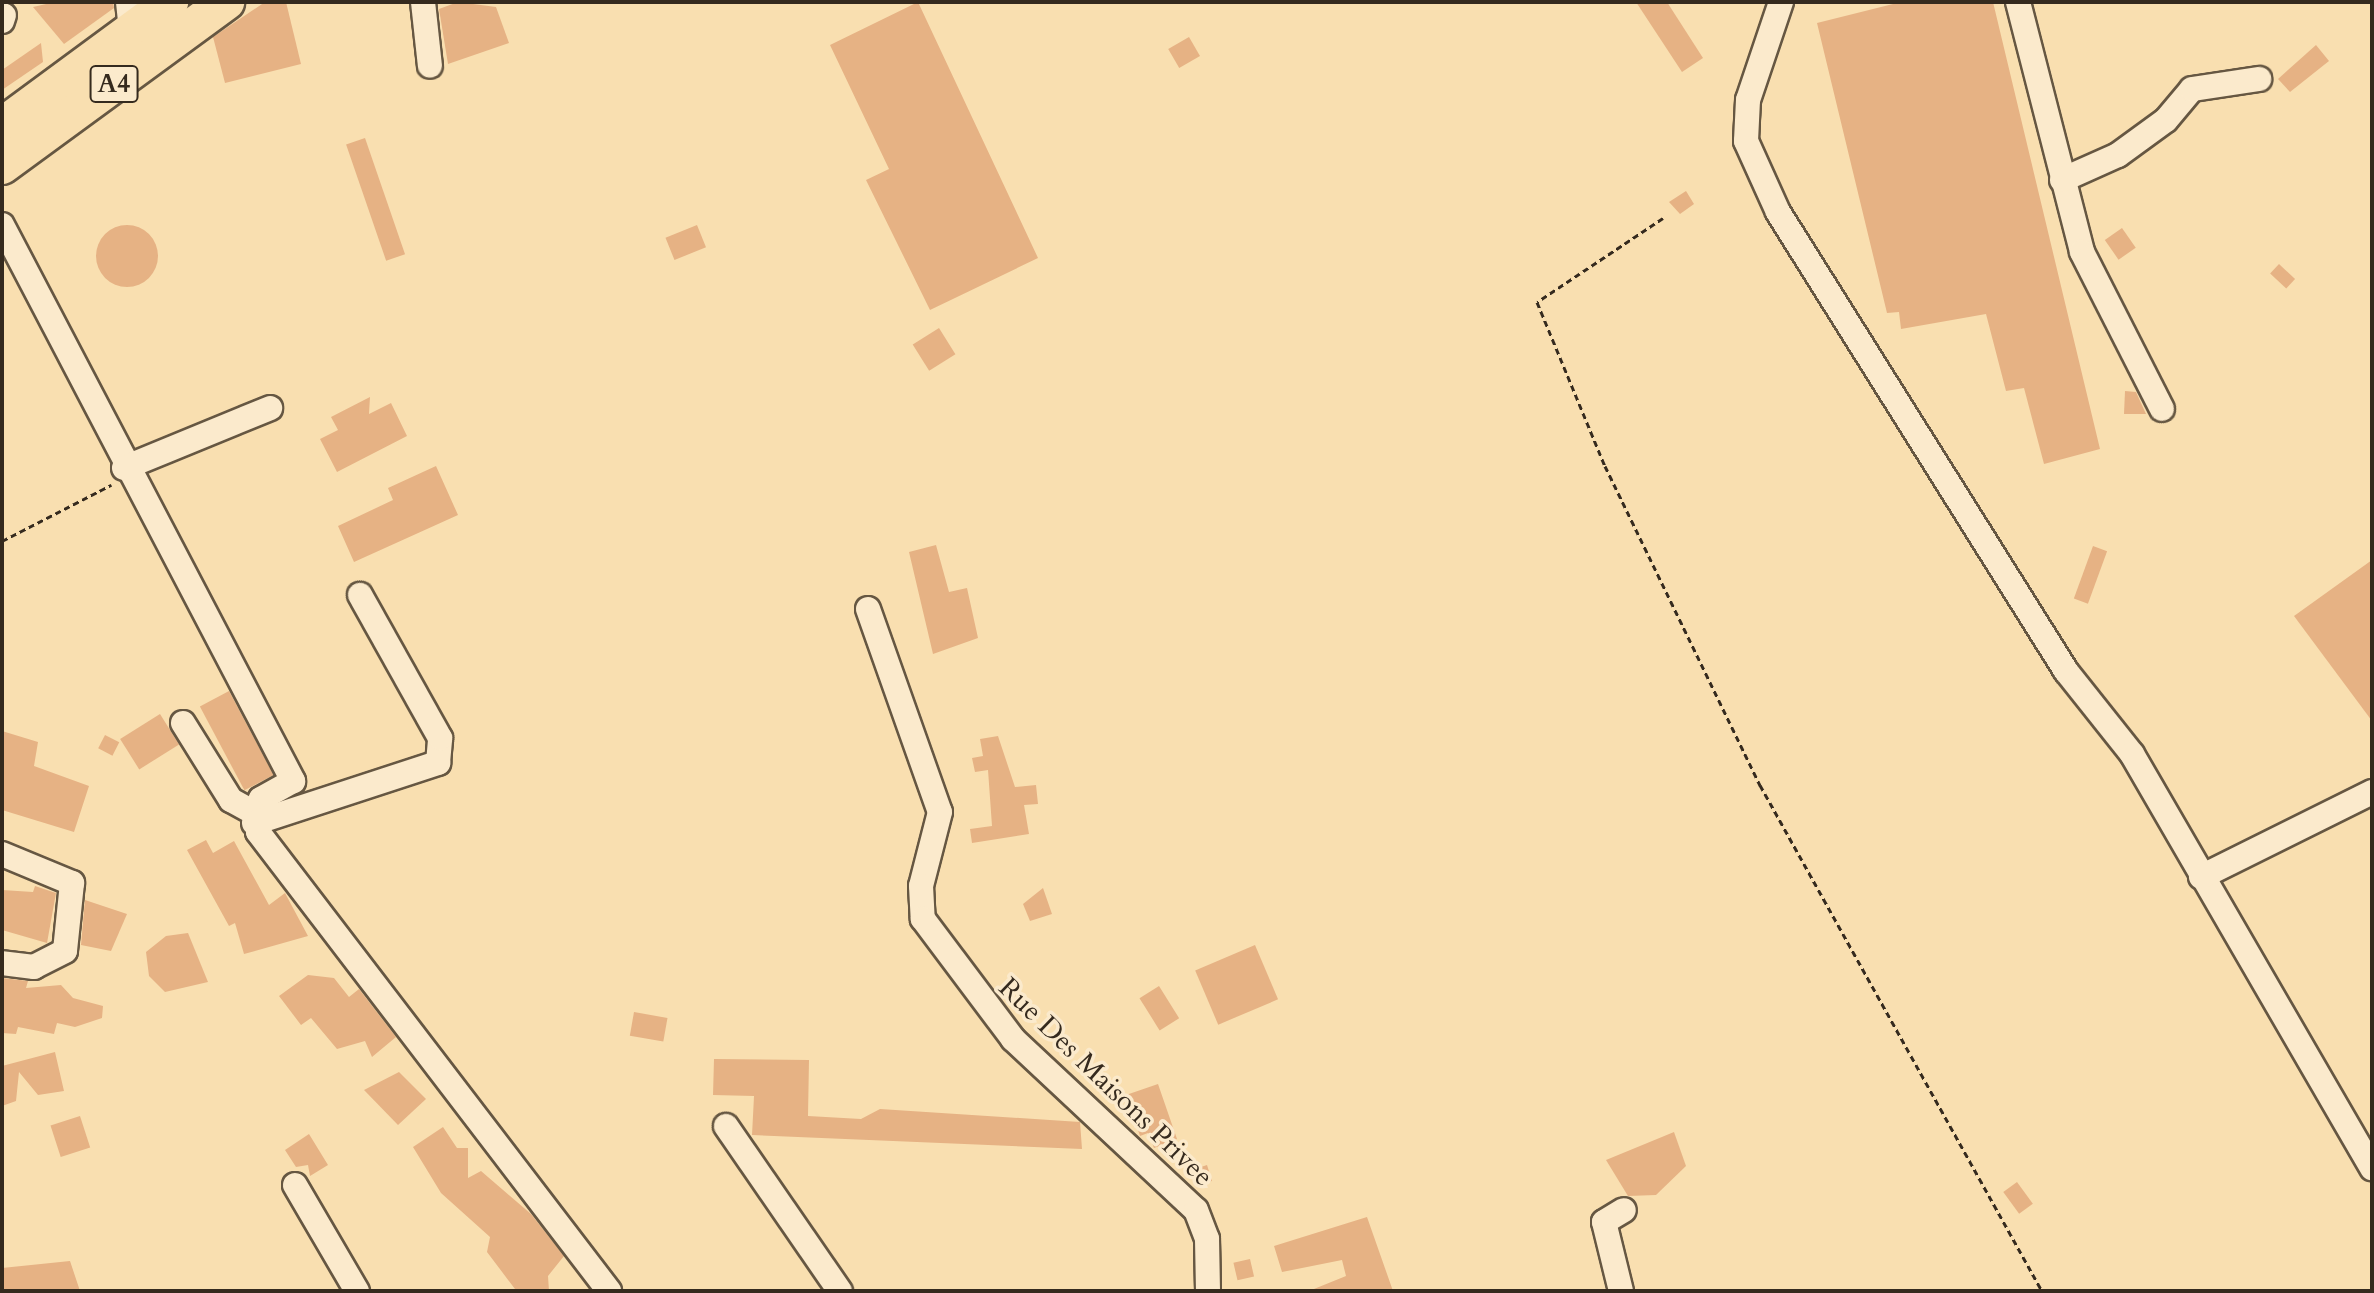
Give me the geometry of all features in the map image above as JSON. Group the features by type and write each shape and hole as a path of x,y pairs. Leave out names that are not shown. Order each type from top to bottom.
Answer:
{"highway":[{"name":"A4","path":"2,126 130,16 170,2"},
{"name":"A4","path":"2,166 226,2"}],"street":[{"path":"423,2 430,66"},
{"path":"1781,2 1748,100 1746,141 1778,212 2066,671 2132,754 2372,1168"},
{"path":"2018,2 2082,252 2162,409"},
{"path":"2062,180 2118,155 2166,120 2192,89 2259,79"},
{"path":"2,225 126,472 293,781 261,799 254,818"},
{"path":"126,472 270,408"},
{"path":"254,818 438,763 440,738 360,595"},
{"name":"Rue Des Maisons Privee","path":"868,609 940,812 921,886 923,919 1013,1039 1196,1210 1207,1239 1208,1291"},
{"path":"183,723 231,800 254,818 609,1291"},
{"path":"2201,877 2372,792"},
{"path":"2,854 62,874 72,883 72,900 65,951 55,962 2,963"},
{"path":"726,1126 840,1291"},
{"path":"295,1185 357,1291"},
{"path":"1621,1291 1604,1222 1624,1210"}],"path":[{"path":"1663,218 1537,302 1605,466 1760,785 2042,1291"},
{"path":"2,541 126,472"}],"building":[{"path":"55,2 113,2 114,8 64,44 33,7"},
{"path":"265,2 286,2 301,64 225,83 213,37"},
{"path":"458,2 496,7 509,43 448,64 439,9"},
{"path":"918,2 1038,258 930,310 866,180 889,169 830,45"},
{"path":"1636,2 1667,2 1703,58 1682,72"},
{"path":"1901,2 1993,2 2100,449 2044,464 2024,388 2006,391 1986,314 1901,329 1899,312 1887,313 1817,23"},
{"path":"1189,37 1200,56 1179,68 1168,49"},
{"path":"41,43 43,62 2,90 2,70"},
{"path":"2316,45 2329,61 2290,92 2278,79"},
{"path":"365,138 405,254 386,261 346,145"},
{"path":"1686,191 1694,204 1680,214 1669,202"},
{"path":"121,225 133,225 149,234 156,244 156,268 149,278 133,287 121,287 101,273 96,262 96,250 110,230"},
{"path":"697,225 706,247 674,260 665,238"},
{"path":"2122,228 2136,248 2119,260 2105,240"},
{"path":"2279,264 2295,279 2286,289 2270,274"},
{"path":"939,328 955,354 929,371 913,344"},
{"path":"2125,391 2136,392 2146,414 2124,414"},
{"path":"370,397 369,414 391,403 407,436 337,472 320,439 338,430 331,417"},
{"path":"436,466 458,515 354,562 338,526 393,500 388,488"},
{"path":"936,545 949,592 967,588 978,638 933,654 909,552"},
{"path":"2093,546 2107,551 2088,604 2074,599"},
{"path":"2372,560 2372,721 2294,616"},
{"path":"229,691 274,775 244,790 200,706"},
{"path":"160,714 179,745 139,769 120,739"},
{"path":"2,731 38,742 34,766 89,786 74,832 2,810"},
{"path":"105,735 119,742 112,756 98,748"},
{"path":"998,736 1015,787 1036,785 1038,804 1024,805 1029,834 972,843 970,829 992,826 988,770 975,772 972,758 983,756 980,739"},
{"path":"206,840 213,853 234,841 269,905 285,893 308,936 244,954 235,923 229,926 187,850"},
{"path":"35,886 56,893 47,943 2,930 2,890 33,892"},
{"path":"1043,888 1052,914 1030,921 1023,904"},
{"path":"85,900 127,914 111,951 81,945"},
{"path":"188,933 208,982 165,992 149,976 146,952 166,936"},
{"path":"1255,945 1278,999 1218,1025 1195,970"},
{"path":"308,975 334,978 349,997 359,989 396,1037 372,1057 365,1041 337,1049 311,1018 301,1025 279,996"},
{"path":"2,978 28,981 26,988 61,985 73,998 103,1006 102,1018 75,1027 57,1023 54,1034 18,1027 16,1034 2,1033"},
{"path":"1159,986 1179,1018 1160,1030 1139,998"},
{"path":"634,1012 667,1018 663,1042 630,1036"},
{"path":"55,1052 64,1091 38,1095 19,1072 16,1101 2,1106 2,1066"},
{"path":"714,1059 809,1060 808,1116 861,1119 880,1109 1080,1122 1082,1149 752,1135 754,1096 713,1095"},
{"path":"399,1072 426,1099 398,1125 364,1090"},
{"path":"1158,1084 1177,1139 1154,1148 1148,1133 1140,1136 1126,1095"},
{"path":"80,1116 90,1147 61,1157 51,1126"},
{"path":"443,1127 457,1148 468,1148 468,1178 481,1171 531,1214 564,1256 548,1276 549,1291 515,1289 487,1252 490,1237 441,1193 413,1147"},
{"path":"1674,1132 1686,1166 1656,1195 1628,1196 1606,1160"},
{"path":"309,1134 328,1165 310,1176 308,1165 296,1167 285,1150"},
{"path":"1207,1165 1212,1181 1195,1185 1192,1170"},
{"path":"2017,1182 2033,1204 2019,1214 2003,1192"},
{"path":"1367,1217 1393,1291 1309,1291 1346,1276 1342,1260 1282,1272 1274,1246"},
{"path":"1250,1259 1254,1277 1237,1280 1233,1263"},
{"path":"70,1261 80,1291 2,1291 2,1268"}]}
